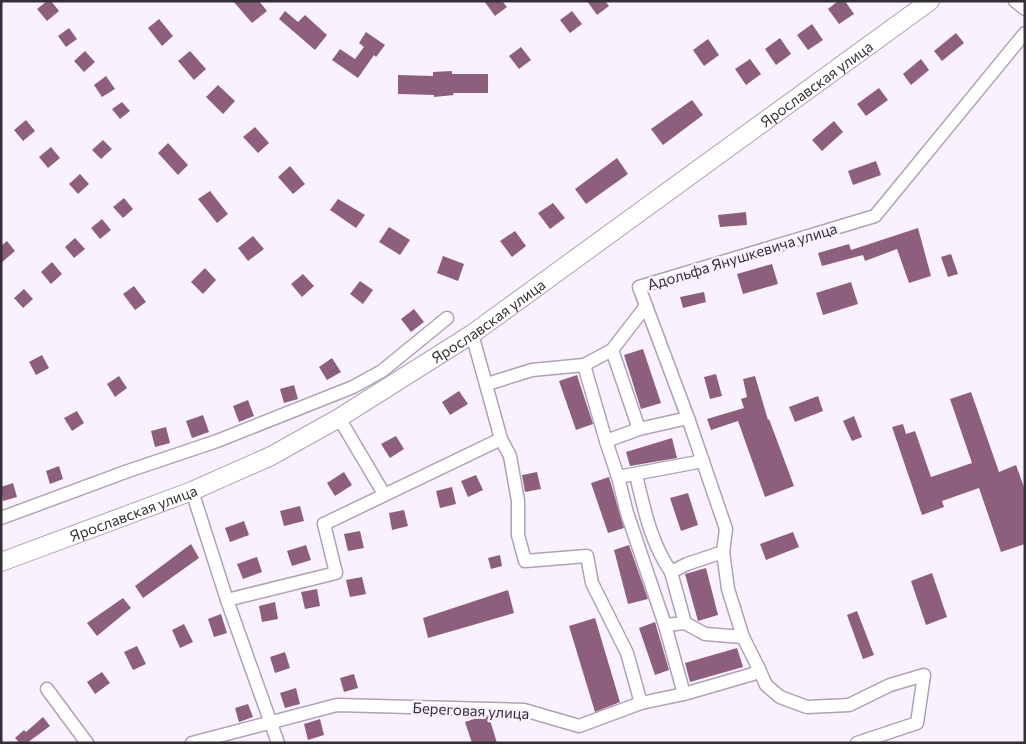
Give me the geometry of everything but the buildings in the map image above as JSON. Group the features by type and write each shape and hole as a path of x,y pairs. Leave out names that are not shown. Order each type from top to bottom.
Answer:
{"main road":[{"name":"Ярославская улица","path":"1,562 192,491 271,456 339,418 472,334 930,1"}],"street":[{"name":"Адольфа Янушкевича улица","path":"759,669 743,637 728,589 723,552 726,529 688,418 639,287 874,216 1025,33"},
{"path":"487,384 532,370 584,365 612,350 646,306"},
{"path":"1,518 128,471 217,441 353,387 382,371 447,318"},
{"path":"472,334 501,438 510,456 518,501 518,535 525,561 587,556 592,583 627,653 641,703"},
{"path":"612,350 639,430"},
{"path":"584,365 627,513 665,625 684,694"},
{"path":"339,418 384,494"},
{"path":"606,441 639,430 688,418"},
{"path":"226,600 336,573 324,524 501,438"},
{"path":"618,477 703,461"},
{"path":"636,475 647,520 659,554 671,572 686,623"},
{"path":"192,491 226,600 278,743"},
{"path":"671,572 687,564 723,552"},
{"path":"665,625 686,623 705,634 743,637"},
{"path":"759,669 766,685 780,697 807,708 849,705 890,685 924,675 917,723 858,743"},
{"name":"Береговая улица","path":"192,743 337,705 524,710 579,726 641,703 684,694 747,677 759,669"},
{"path":"47,689 87,743"}]}
